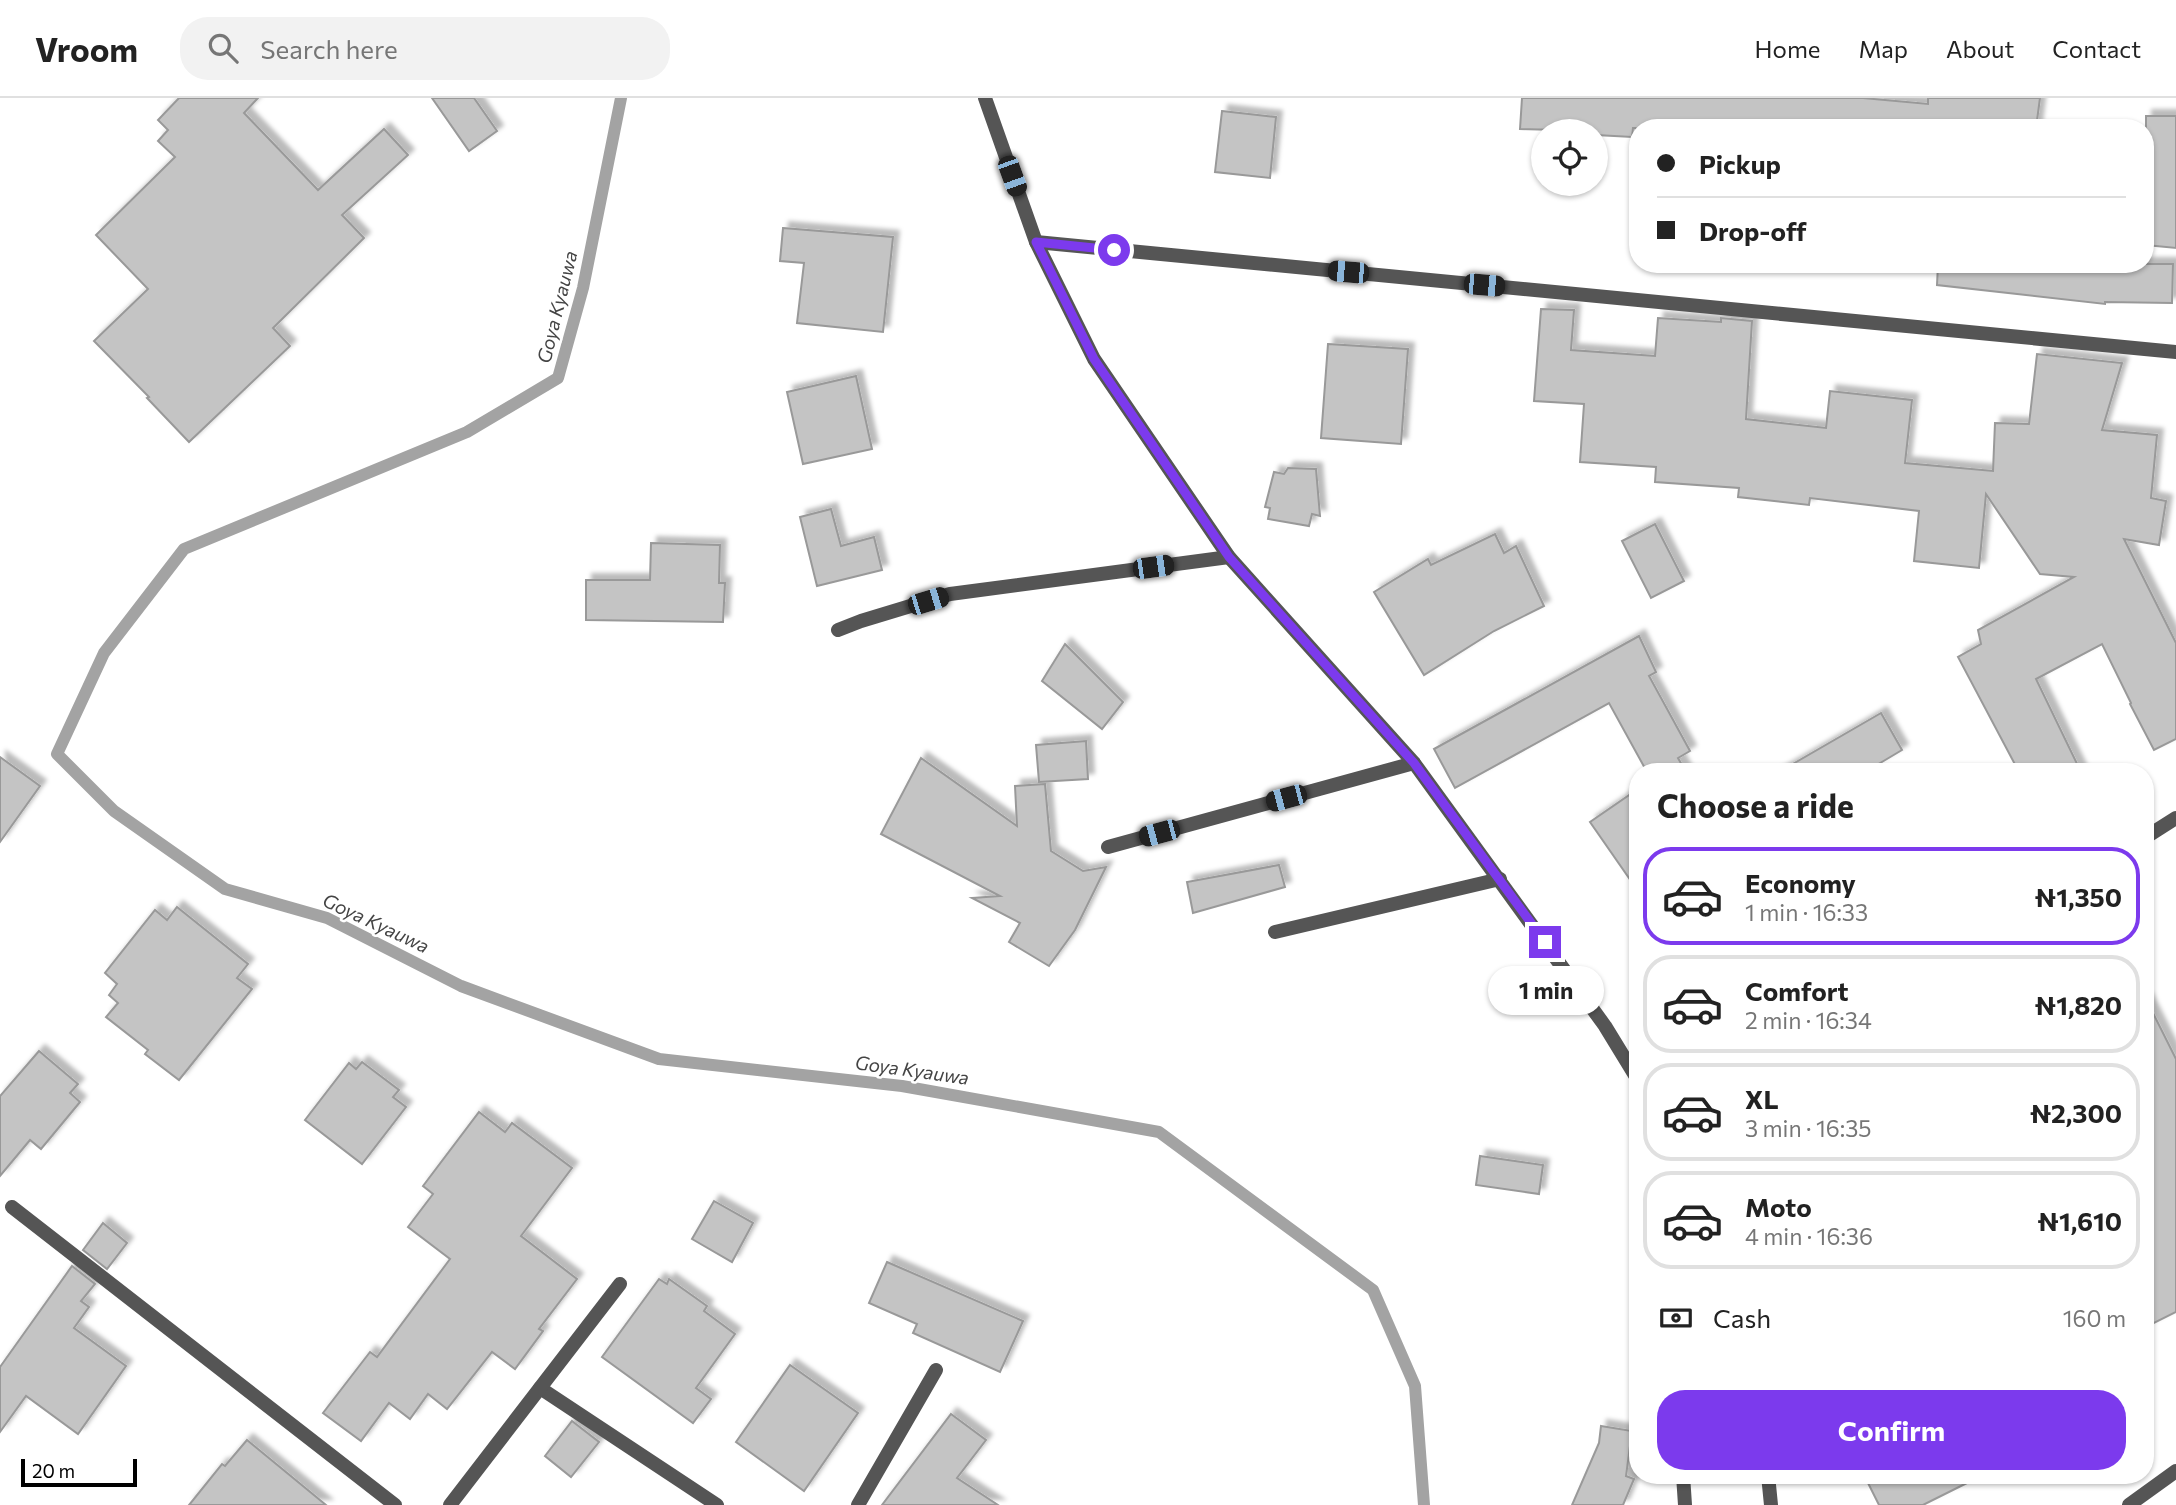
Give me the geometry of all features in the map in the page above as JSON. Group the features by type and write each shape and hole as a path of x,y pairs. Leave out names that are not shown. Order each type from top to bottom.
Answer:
{"street":[{"path":"985,98 1036,242 1094,359 1229,557 1414,763 1605,1026 1629,1065"},
{"path":"1036,242 2176,352"},
{"path":"838,630 950,594 1229,557"},
{"path":"1108,847 1414,763"},
{"path":"2154,832 2176,818"},
{"path":"1276,932 1500,879"},
{"path":"12,1207 395,1505"},
{"path":"450,1505 620,1284"},
{"path":"858,1505 936,1370"},
{"path":"540,1388 717,1505"},
{"path":"2129,1505 2176,1471"},
{"path":"1684,1484 1685,1505"},
{"path":"1769,1484 1771,1505"}],"building":[{"path":"179,98 258,98 244,113 318,190 384,129 408,155 342,215 364,238 273,328 290,346 189,442 94,341 148,289 96,235 175,157 158,141 168,130 158,120"},
{"path":"432,98 474,98 497,131 469,151"},
{"path":"1522,98 1863,98 1928,104 1928,98 2040,98 2037,119 1629,119 1629,137 1608,136 1608,119 1531,119 1531,129 1520,129"},
{"path":"1222,111 1276,117 1270,178 1215,172"},
{"path":"2146,116 2176,116 2176,248 2154,246 2154,119 2146,119"},
{"path":"783,228 893,237 883,332 797,323 804,263 780,261"},
{"path":"2154,264 2173,264 2172,303 2105,304 1937,285 1938,273 2154,273"},
{"path":"1541,309 1574,310 1571,350 1655,356 1658,318 1752,321 1746,419 1826,428 1830,391 1912,400 1905,463 1993,471 1995,423 2029,424 2037,354 2122,363 2102,430 2157,435 2151,498 2166,501 2159,545 2124,539 2176,643 2176,739 2154,750 2102,644 2036,679 2077,763 2014,763 1958,657 1981,644 1978,630 2074,577 2040,574 1986,494 1979,568 1914,561 1919,511 1810,498 1809,505 1738,497 1739,488 1655,482 1656,467 1580,462 1584,404 1534,401"},
{"path":"1328,344 1408,349 1401,444 1321,438"},
{"path":"856,376 872,449 803,464 787,392"},
{"path":"1288,468 1316,469 1320,516 1312,514 1309,526 1268,519 1270,508 1265,507 1274,472 1284,474"},
{"path":"831,509 841,546 874,537 882,570 817,586 800,517"},
{"path":"1655,524 1684,581 1651,598 1622,541"},
{"path":"1495,534 1504,553 1516,546 1544,606 1494,631 1424,675 1374,592 1428,559 1431,565"},
{"path":"651,543 720,545 719,583 725,583 723,622 586,620 586,580 650,580"},
{"path":"1639,636 1656,672 1649,676 1690,751 1678,758 1681,763 1642,763 1609,703 1455,788 1434,749"},
{"path":"1065,644 1123,702 1102,729 1042,681"},
{"path":"1881,713 1902,750 1880,763 1795,763"},
{"path":"1086,741 1088,779 1039,782 1036,745"},
{"path":"0,757 40,786 0,842"},
{"path":"921,758 1017,826 1015,786 1045,784 1051,851 1083,871 1106,867 1075,930 1049,966 1009,942 1020,923 972,898 1000,896 881,834"},
{"path":"1629,795 1629,878 1590,822"},
{"path":"1279,865 1285,887 1193,913 1187,882"},
{"path":"177,907 248,964 237,978 252,989 179,1080 145,1054 148,1050 106,1017 118,1003 109,995 117,984 105,973 155,910 167,920"},
{"path":"2154,1015 2176,1059 2176,1312 2154,1323"},
{"path":"39,1051 78,1084 70,1093 80,1102 41,1149 30,1140 0,1176 0,1096"},
{"path":"362,1062 399,1090 393,1097 406,1107 362,1164 305,1120 349,1063 356,1069"},
{"path":"479,1112 505,1132 512,1123 572,1168 521,1236 577,1279 539,1329 543,1331 515,1369 492,1352 447,1409 428,1394 410,1419 389,1403 361,1441 323,1413 370,1352 377,1357 450,1259 408,1227 433,1194 423,1186"},
{"path":"1480,1156 1543,1165 1539,1194 1476,1185"},
{"path":"714,1201 753,1223 732,1262 692,1239"},
{"path":"103,1223 127,1243 107,1269 83,1250"},
{"path":"887,1262 1023,1321 1000,1372 913,1333 917,1324 869,1303"},
{"path":"72,1266 95,1284 81,1301 89,1307 74,1328 126,1366 78,1434 26,1396 0,1432 0,1367"},
{"path":"659,1279 667,1284 669,1279 707,1306 704,1311 735,1334 696,1388 711,1399 693,1423 602,1357"},
{"path":"790,1365 858,1413 804,1491 736,1442"},
{"path":"951,1414 986,1440 957,1478 998,1505 882,1505"},
{"path":"572,1421 599,1442 571,1477 545,1456"},
{"path":"1601,1426 1629,1431 1626,1476 1629,1477 1629,1484 1632,1484 1623,1505 1572,1505 1599,1443"},
{"path":"247,1440 326,1505 189,1505 222,1464 225,1466"},
{"path":"1868,1484 1965,1484 1923,1505 1879,1505"}],"waterway":[{"name":"Goya Kyauwa","path":"621,98 583,288 558,378 467,432 184,549 104,653 57,754 114,811 225,889 327,918 461,986 659,1059 902,1086 1159,1132 1373,1290 1415,1386 1424,1505"}],"route":[{"path":"1114,250 1036,242 1094,359 1229,557 1414,763 1545,942"}]}
